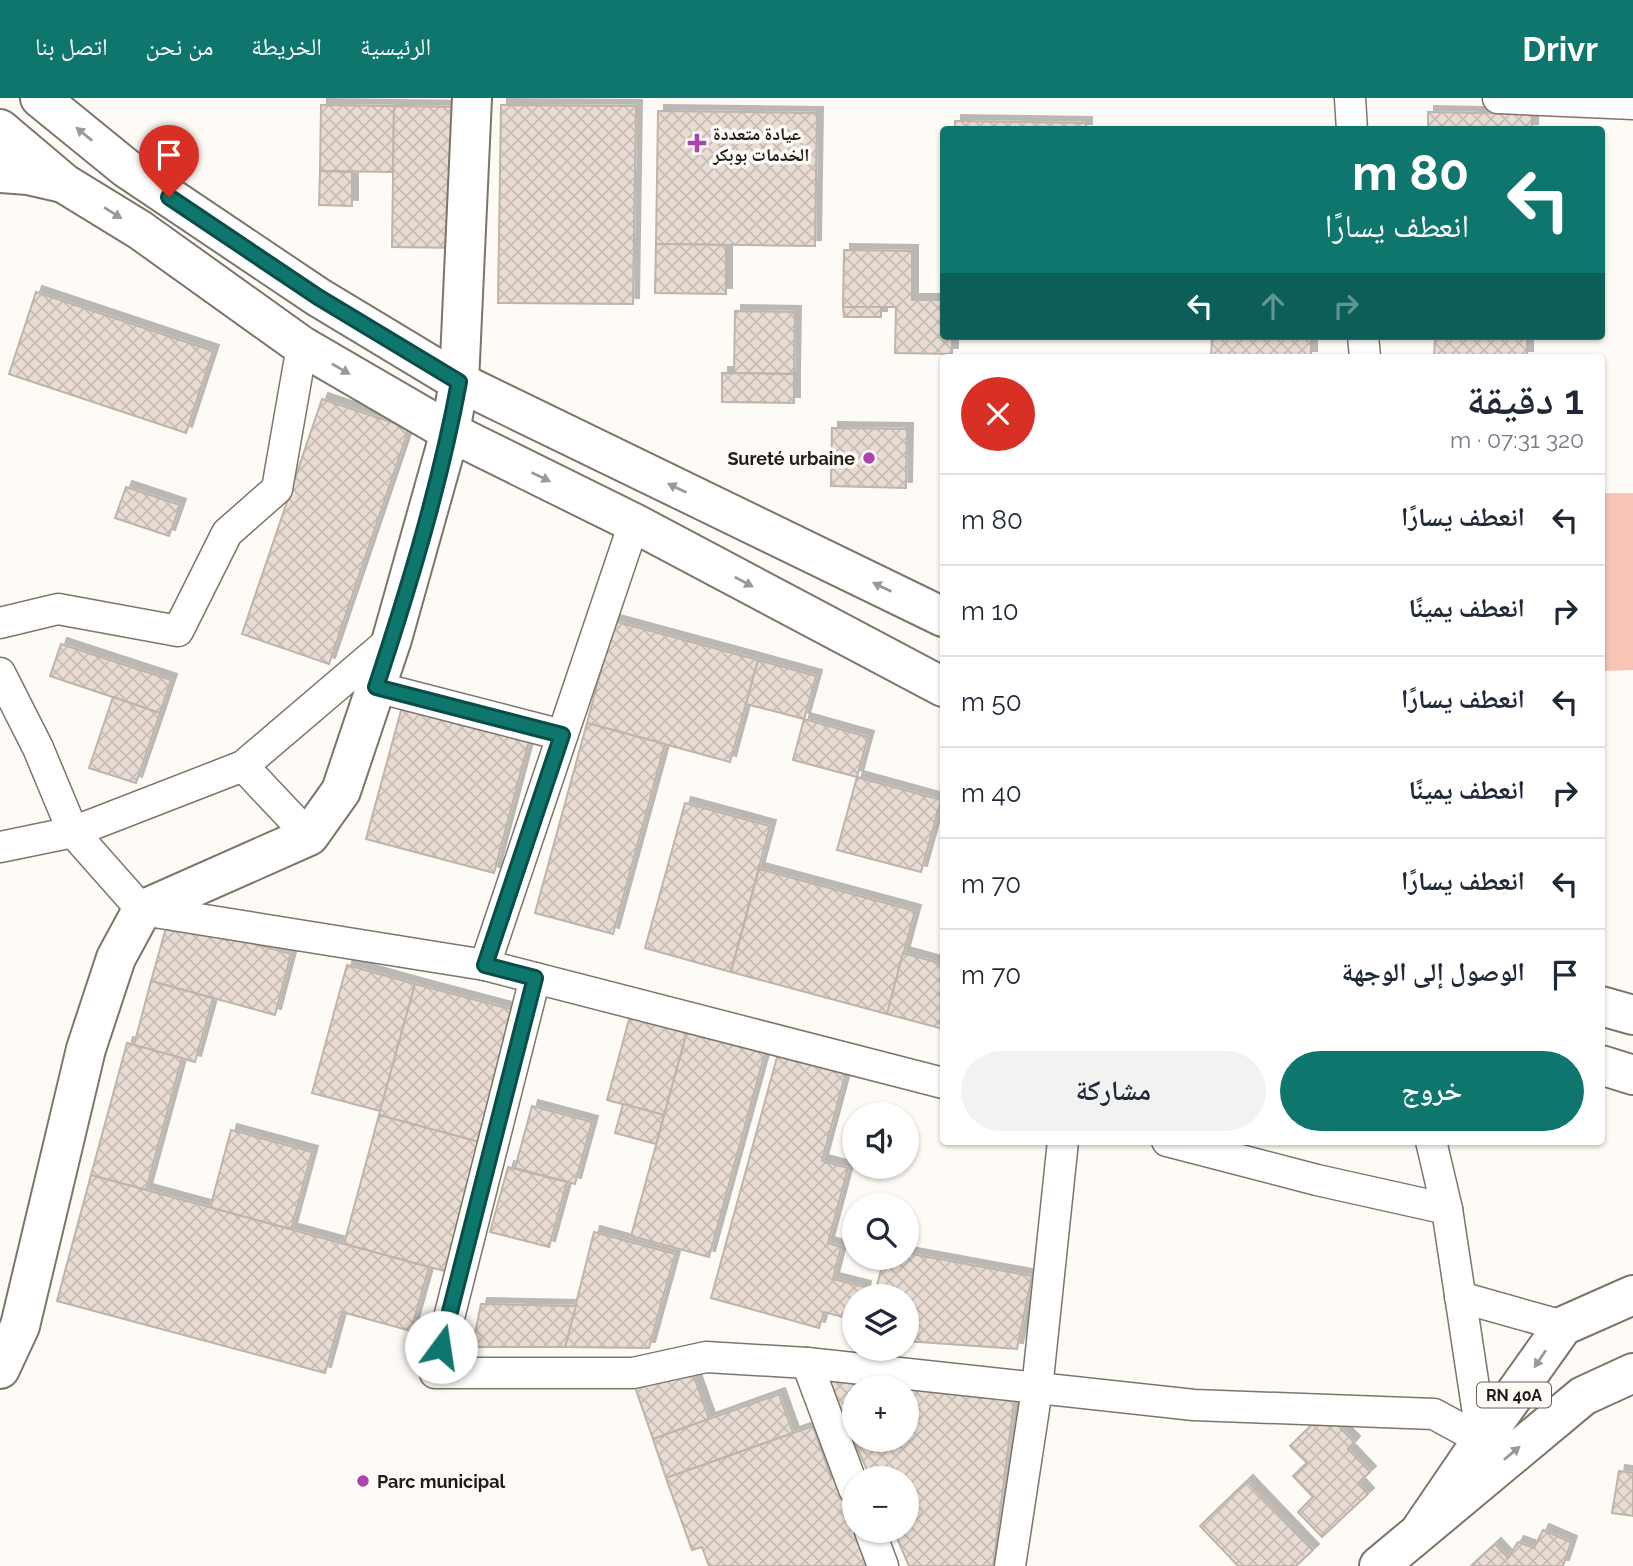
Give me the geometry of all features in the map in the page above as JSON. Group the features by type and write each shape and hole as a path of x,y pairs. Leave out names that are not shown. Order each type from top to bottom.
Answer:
{"main road":[{"path":"40,98 126,168 318,297 459,382 940,616"},
{"path":"0,1369 20,1326 86,1049 117,958 142,909 309,836 341,791 392,639 450,432 459,382 472,98"},
{"path":"0,129 65,184 139,230 302,346 450,432 634,523 940,685"},
{"path":"0,173 28,175 65,184"},
{"path":"1605,1007 1633,1015"},
{"path":"1605,1066 1633,1075"},
{"path":"1563,1325 1633,1295"},
{"name":"RN 40A","path":"1422,1528 1563,1325"},
{"name":"RN 40A","path":"1379,1566 1583,1396 1633,1373"}],"street":[{"path":"1350,98 1352,126"},
{"path":"1498,98 1633,104"},
{"path":"0,623 58,609 178,631 227,533 277,489 302,346"},
{"path":"485,965 634,523"},
{"path":"0,847 72,832 243,766 392,639"},
{"path":"0,673 38,748 72,832 142,909 485,965 940,1082"},
{"path":"376,687 562,735"},
{"path":"243,766 309,836"},
{"path":"535,978 435,1373 633,1373 706,1357 807,1363 1194,1405 1433,1414 1482,1440"},
{"path":"1010,1566 1037,1389 1063,1145"},
{"path":"1182,1145 1317,1180 1447,1209"},
{"path":"1432,1145 1447,1209 1482,1440"},
{"path":"1460,1297 1563,1325"},
{"path":"807,1363 845,1466"},
{"path":"874,1543 883,1566"}],"shaded area":[{"path":"1605,493 1633,493 1633,670 1605,671"}],"building":[{"path":"321,105 394,106 393,172 320,171"},
{"path":"501,105 636,106 633,304 498,303"},
{"path":"394,106 459,107 457,248 392,247"},
{"path":"658,111 817,113 815,246 656,244"},
{"path":"1428,112 1532,114 1532,126 1428,126"},
{"path":"955,121 1086,123 1086,126 955,126"},
{"path":"320,171 352,172 352,206 319,205"},
{"path":"656,244 726,245 726,294 655,293"},
{"path":"844,250 912,251 912,300 940,300 940,340 952,340 952,354 895,353 896,307 843,307"},
{"path":"36,292 213,351 186,433 9,374"},
{"path":"843,307 881,307 881,317 844,317"},
{"path":"735,311 795,312 794,374 734,373"},
{"path":"1212,340 1311,340 1311,354 1211,354"},
{"path":"1435,340 1527,340 1527,354 1434,354"},
{"path":"722,373 794,374 794,403 722,402"},
{"path":"322,399 409,428 329,664 242,634"},
{"name":"Sureté urbaine","path":"832,428 907,429 906,488 831,486"},
{"path":"126,487 180,505 169,536 115,518"},
{"path":"614,621 758,660 730,762 587,723"},
{"path":"61,644 171,680 160,713 50,676"},
{"path":"758,660 816,676 804,719 746,704"},
{"path":"113,697 160,713 136,783 89,768"},
{"path":"402,707 529,741 494,873 366,839"},
{"path":"804,719 868,737 857,777 793,760"},
{"path":"587,723 665,744 613,934 535,913"},
{"path":"857,777 940,800 921,872 837,850"},
{"path":"685,803 770,826 731,972 645,948"},
{"path":"759,869 915,911 887,1014 731,972"},
{"path":"168,921 291,954 275,1015 151,981"},
{"path":"903,953 940,963 940,1028 887,1014"},
{"path":"347,965 415,984 380,1111 312,1093"},
{"path":"151,981 213,998 195,1062 134,1045"},
{"path":"415,984 514,1010 478,1142 379,1115"},
{"path":"633,1005 690,1021 664,1115 607,1100"},
{"path":"690,1021 768,1042 709,1257 631,1236"},
{"path":"127,1043 182,1058 146,1190 91,1175"},
{"path":"779,1050 847,1068 822,1161 842,1166 842,1179 845,1179 828,1243 841,1247 833,1279 853,1284 842,1284 842,1317 824,1312 819,1328 711,1298"},
{"path":"623,1104 664,1115 656,1144 615,1133"},
{"path":"532,1106 592,1122 575,1184 515,1168"},
{"path":"379,1115 483,1143 448,1272 344,1244"},
{"path":"231,1130 312,1152 291,1229 210,1208"},
{"path":"508,1167 567,1182 549,1247 490,1232"},
{"path":"91,1175 429,1267 411,1331 342,1312 325,1373 57,1301"},
{"path":"594,1232 675,1254 649,1348 565,1347"},
{"path":"919,1255 1032,1276 1017,1349 919,1342 919,1284 877,1284 881,1270 919,1270"},
{"path":"481,1304 576,1306 565,1347 472,1347"},
{"path":"691,1368 709,1419 653,1439 635,1387"},
{"path":"824,1373 842,1375 842,1414"},
{"path":"919,1384 1015,1395 993,1566 909,1566 899,1543 919,1543 919,1466 865,1466 859,1452 919,1452"},
{"path":"779,1394 793,1433 666,1478 653,1439"},
{"path":"1325,1412 1354,1442 1348,1449 1370,1472 1358,1483 1368,1494 1322,1537 1298,1512 1313,1497 1293,1476 1307,1463 1290,1446"},
{"path":"813,1426 831,1478 842,1473 842,1543 867,1543 875,1566 709,1566 702,1547 692,1550 666,1478"},
{"path":"1619,1471 1633,1473 1633,1516 1612,1513"},
{"path":"1247,1481 1313,1550 1296,1566 1238,1566 1200,1526"},
{"path":"1543,1530 1571,1542 1563,1566 1471,1566 1495,1544 1508,1558 1518,1542 1534,1548"}],"place":[{"name":"عيادة متعددة الخدمات بوبكر","path":"697,143"},
{"name":"Sureté urbaine","path":"869,458"},
{"name":"Parc municipal","path":"363,1481"}],"route":[{"path":"169,197 318,297 459,382 450,432 376,687 562,735 485,965 535,978 441,1347"}]}
